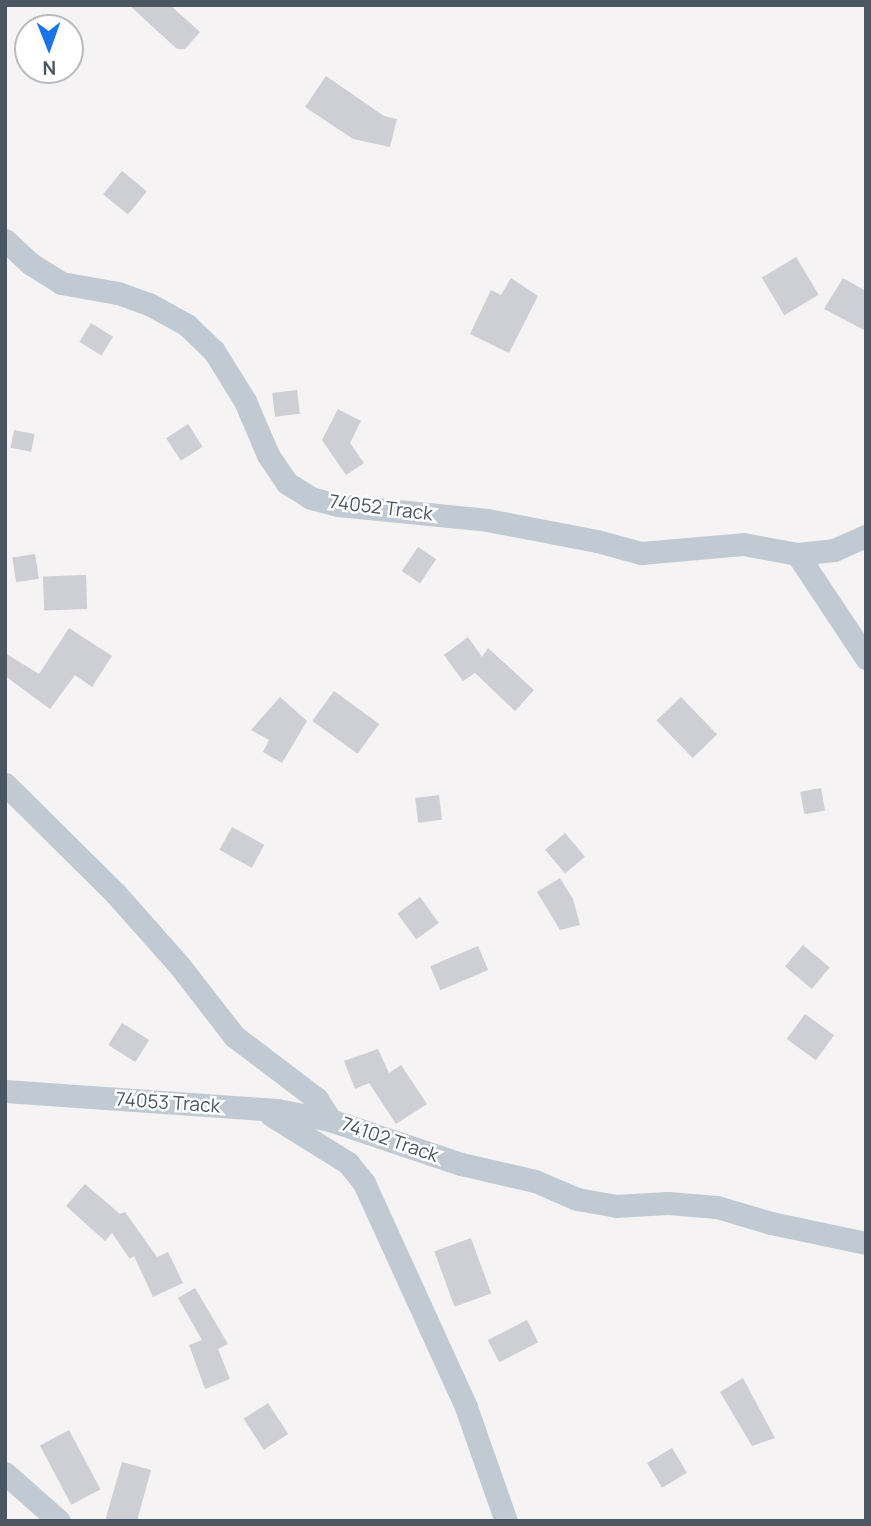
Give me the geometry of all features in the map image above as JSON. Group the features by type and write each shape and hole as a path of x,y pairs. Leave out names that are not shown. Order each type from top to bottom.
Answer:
{"street":[{"name":"74052 Track","path":"5,240 31,264 61,283 118,293 149,304 187,325 214,351 245,401 268,455 287,483 311,498 338,505 487,520 597,541 641,553 743,544 797,554 834,550 866,536"},
{"path":"797,554 866,657"},
{"name":"74102 Track","path":"5,784 116,894 179,965 234,1036 317,1099 330,1120 441,1158 535,1181 577,1199 615,1206 668,1203 718,1207 771,1223 866,1242"},
{"name":"74053 Track","path":"5,1091 262,1110 330,1120"},
{"path":"262,1110 348,1163 365,1183 466,1407 506,1521"},
{"path":"5,1473 59,1521"}],"building":[{"path":"129,5 170,5 200,32 185,49 177,49"},
{"path":"326,76 384,116 397,119 390,147 353,139 305,107"},
{"path":"122,171 147,191 128,214 103,194"},
{"path":"796,257 819,295 784,315 762,278"},
{"path":"511,278 538,296 509,353 470,334 491,290 501,295"},
{"path":"843,278 866,291 866,331 824,309"},
{"path":"91,323 113,337 101,355 79,342"},
{"path":"297,390 300,414 275,417 272,393"},
{"path":"338,409 361,421 350,443 364,463 346,475 322,440"},
{"path":"188,424 203,447 181,461 166,438"},
{"path":"14,430 35,434 31,452 11,448"},
{"path":"418,547 436,559 420,583 402,571"},
{"path":"35,554 39,579 16,582 12,558"},
{"path":"86,575 87,609 44,610 43,577"},
{"path":"69,628 112,656 92,687 75,675 50,709 5,676 5,653 39,674"},
{"path":"468,637 482,657 488,648 534,690 515,711 475,673 463,681 444,655"},
{"path":"334,691 379,724 358,754 312,721"},
{"path":"280,697 307,721 282,763 263,752 269,740 251,730"},
{"path":"681,697 717,734 693,758 657,721"},
{"path":"821,788 825,811 804,814 800,792"},
{"path":"439,795 442,820 418,823 415,798"},
{"path":"232,827 264,845 252,868 219,850"},
{"path":"565,833 585,857 565,873 545,850"},
{"path":"560,878 573,899 580,925 560,930 537,892"},
{"path":"420,897 439,923 416,939 397,913"},
{"path":"803,945 830,967 812,989 785,966"},
{"path":"478,946 488,970 440,990 430,966"},
{"path":"805,1014 834,1035 816,1060 787,1039"},
{"path":"122,1023 149,1040 135,1062 108,1045"},
{"path":"378,1049 389,1073 401,1065 427,1104 396,1124 369,1083 355,1089 344,1061"},
{"path":"85,1184 120,1214 125,1212 157,1257 168,1252 183,1283 153,1297 134,1256 130,1259 112,1233 105,1241 66,1206"},
{"path":"471,1238 491,1293 455,1307 434,1251"},
{"path":"195,1288 228,1344 218,1349 230,1379 205,1389 189,1345 202,1340 178,1298"},
{"path":"527,1320 538,1342 499,1362 488,1340"},
{"path":"743,1378 775,1438 752,1446 720,1392"},
{"path":"268,1403 288,1434 264,1450 244,1419"},
{"path":"69,1430 100,1489 71,1505 40,1445"},
{"path":"672,1448 687,1473 662,1488 647,1463"},
{"path":"122,1462 151,1470 137,1521 105,1521"}]}
